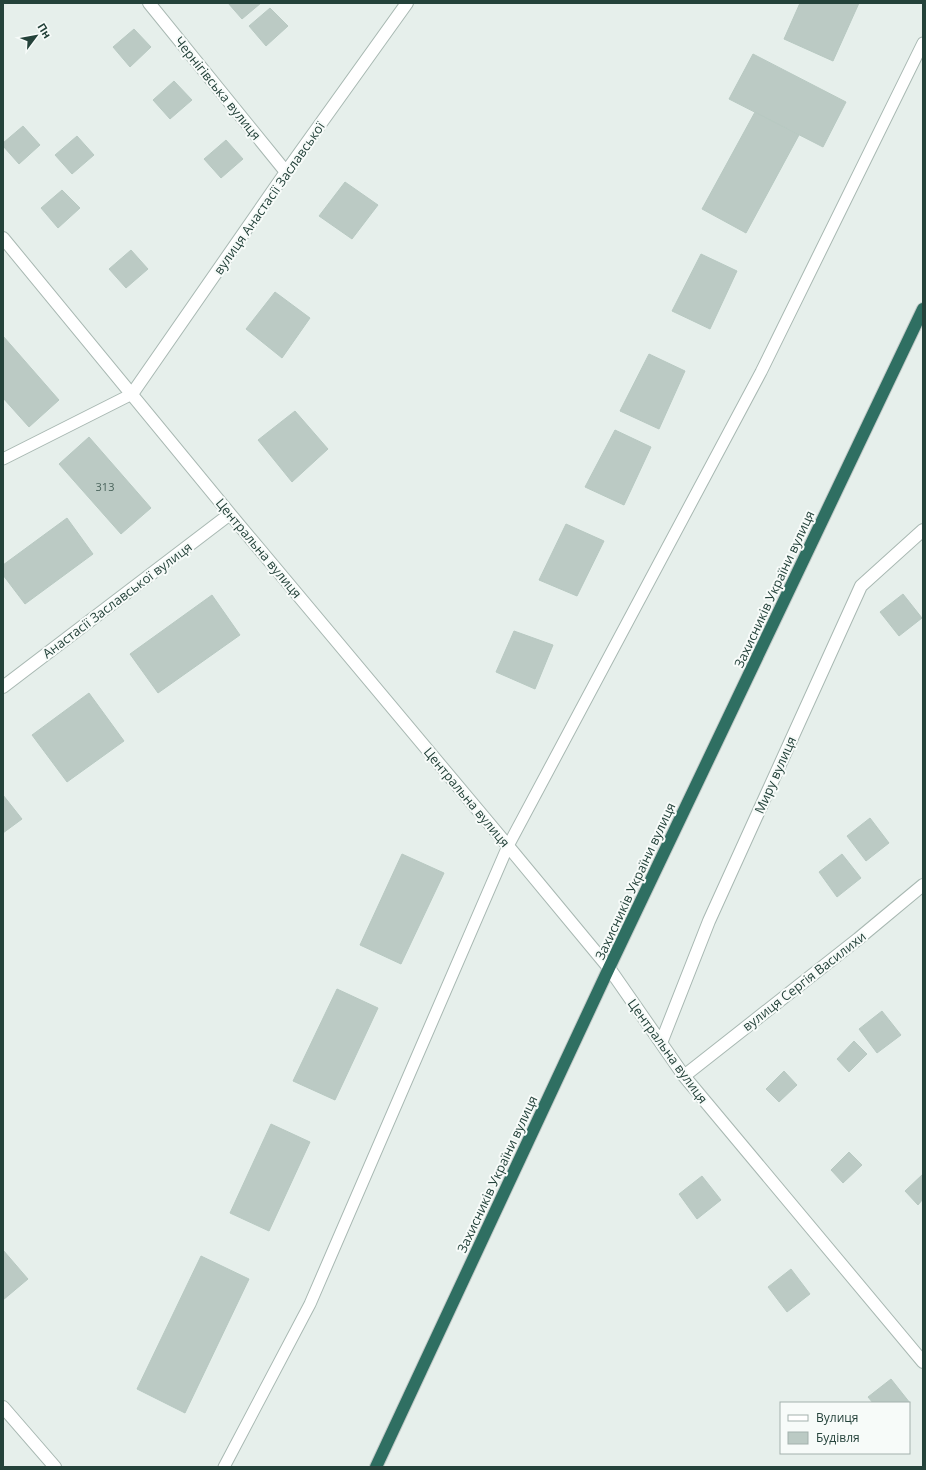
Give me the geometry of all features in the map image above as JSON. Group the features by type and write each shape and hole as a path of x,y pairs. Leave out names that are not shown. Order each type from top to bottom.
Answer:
{"highway":[{"name":"Захисників України вулиця","path":"376,1467 609,968 923,309"}],"street":[{"name":"Чернігівська вулиця","path":"149,3 286,172"},
{"name":"вулиця Анастасії Заславської","path":"132,394 286,172 407,3"},
{"name":"Центральна вулиця","path":"3,238 230,514 609,968 684,1076 923,1362"},
{"name":"Анастасії Заславської вулиця","path":"3,687 230,514"},
{"name":"Миру вулиця","path":"661,1043 709,921 861,586 923,530"},
{"name":"вулиця Сергія Василихи","path":"684,1076 858,939 923,885"},
{"path":"3,1407 54,1467"}],"lane":[{"path":"224,1467 310,1304 508,846 761,372 923,42"},
{"path":"3,459 132,394"}],"building":[{"path":"228,3 261,3 242,19"},
{"path":"800,3 859,3 833,61 784,39"},
{"path":"270,8 288,26 266,46 249,26"},
{"path":"134,29 151,47 130,67 113,47"},
{"path":"753,54 846,102 823,147 729,99"},
{"path":"174,81 192,100 170,119 153,100"},
{"path":"755,112 799,135 746,233 702,209"},
{"path":"23,126 40,145 19,164 3,146 3,143"},
{"path":"77,136 94,155 72,174 55,155"},
{"path":"226,140 243,159 221,178 204,159"},
{"path":"345,182 378,205 352,239 319,216"},
{"path":"62,190 80,208 58,228 41,208"},
{"path":"131,250 148,269 126,288 109,269"},
{"path":"701,254 737,271 710,329 672,311"},
{"path":"275,292 310,318 282,358 246,329"},
{"path":"3,336 59,400 29,427 3,398"},
{"path":"649,354 685,371 659,429 620,411"},
{"path":"295,411 328,449 292,482 258,440"},
{"path":"615,430 651,447 624,505 585,487"},
{"path":"89,437 151,508 121,534 59,464"},
{"path":"67,518 93,554 25,604 3,575 3,565"},
{"path":"566,524 604,541 577,596 539,580"},
{"path":"903,594 922,618 899,636 880,612"},
{"path":"212,595 240,635 158,693 130,654"},
{"path":"514,631 553,645 535,689 496,672"},
{"path":"89,693 124,741 67,782 32,735"},
{"path":"3,795 22,819 3,833"},
{"path":"870,818 889,843 866,861 847,836"},
{"path":"402,854 444,873 401,964 360,945"},
{"path":"842,854 861,878 837,897 819,872"},
{"path":"337,989 378,1008 335,1100 293,1081"},
{"path":"882,1011 901,1035 877,1053 859,1029"},
{"path":"854,1041 867,1054 849,1072 837,1059"},
{"path":"784,1071 797,1085 779,1102 766,1089"},
{"path":"271,1124 310,1142 269,1231 230,1213"},
{"path":"849,1152 862,1165 843,1183 831,1170"},
{"path":"923,1174 923,1199 918,1205 905,1191"},
{"path":"702,1176 721,1200 697,1219 679,1194"},
{"path":"3,1250 28,1279 3,1300"},
{"path":"201,1256 249,1279 185,1413 137,1389"},
{"path":"791,1269 810,1294 787,1312 768,1287"},
{"path":"891,1379 909,1402 872,1402 868,1397"}]}
